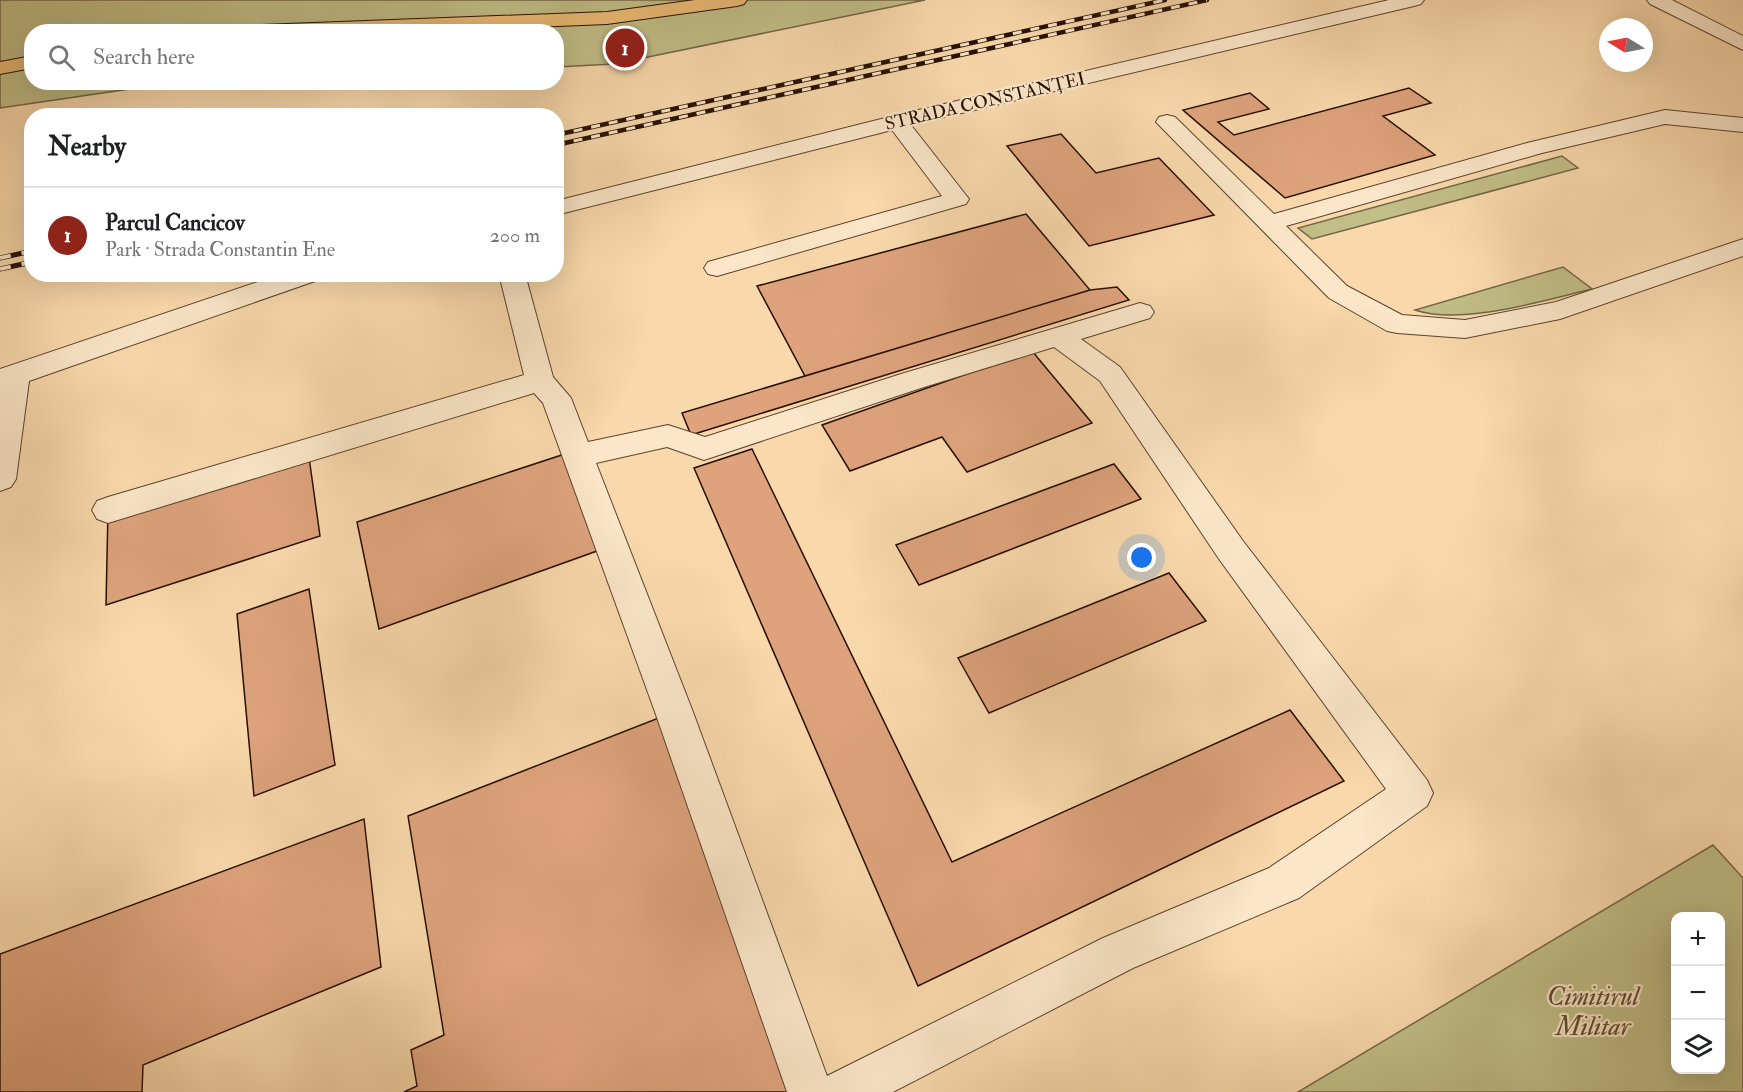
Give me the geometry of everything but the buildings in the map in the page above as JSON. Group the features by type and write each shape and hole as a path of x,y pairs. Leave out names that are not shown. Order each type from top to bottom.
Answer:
{"main road":[{"path":"446,24 607,18 737,0"},
{"path":"0,68 24,64"}],"street":[{"name":"STRADA CONSTANȚEI","path":"564,206 897,122 1414,0"},
{"path":"1657,0 1743,44"},
{"path":"1269,223 1535,148 1665,117 1695,120 1738,134"},
{"path":"717,268 957,199 897,122"},
{"path":"1167,122 1338,292 1397,324 1465,329 1560,310 1743,246"},
{"path":"0,479 8,377 286,282"},
{"path":"514,282 540,381 556,398 674,712 810,1092"},
{"path":"577,456 668,436 704,449 910,381 1140,312"},
{"path":"843,1092 1118,953 1284,882 1413,793 1231,550 1110,374 1059,337"},
{"path":"108,510 540,381"}],"green space":[{"path":"0,0 925,0 614,64 564,67 564,24 24,24 24,90 123,90 0,108"},
{"path":"1562,156 1578,168 1312,239 1298,228"},
{"path":"1563,267 1592,289 1527,305 1479,313 1455,315 1415,310"},
{"name":"Cimitirul Militar","path":"1713,845 1743,878 1743,1092 1298,1092"}],"railway":[{"path":"564,133 1165,0"},
{"path":"564,143 1207,0"},
{"path":"0,258 24,253"},
{"path":"0,269 24,264"}],"place":[{"name":"Parcul Cancicov","path":"625,48"}]}
